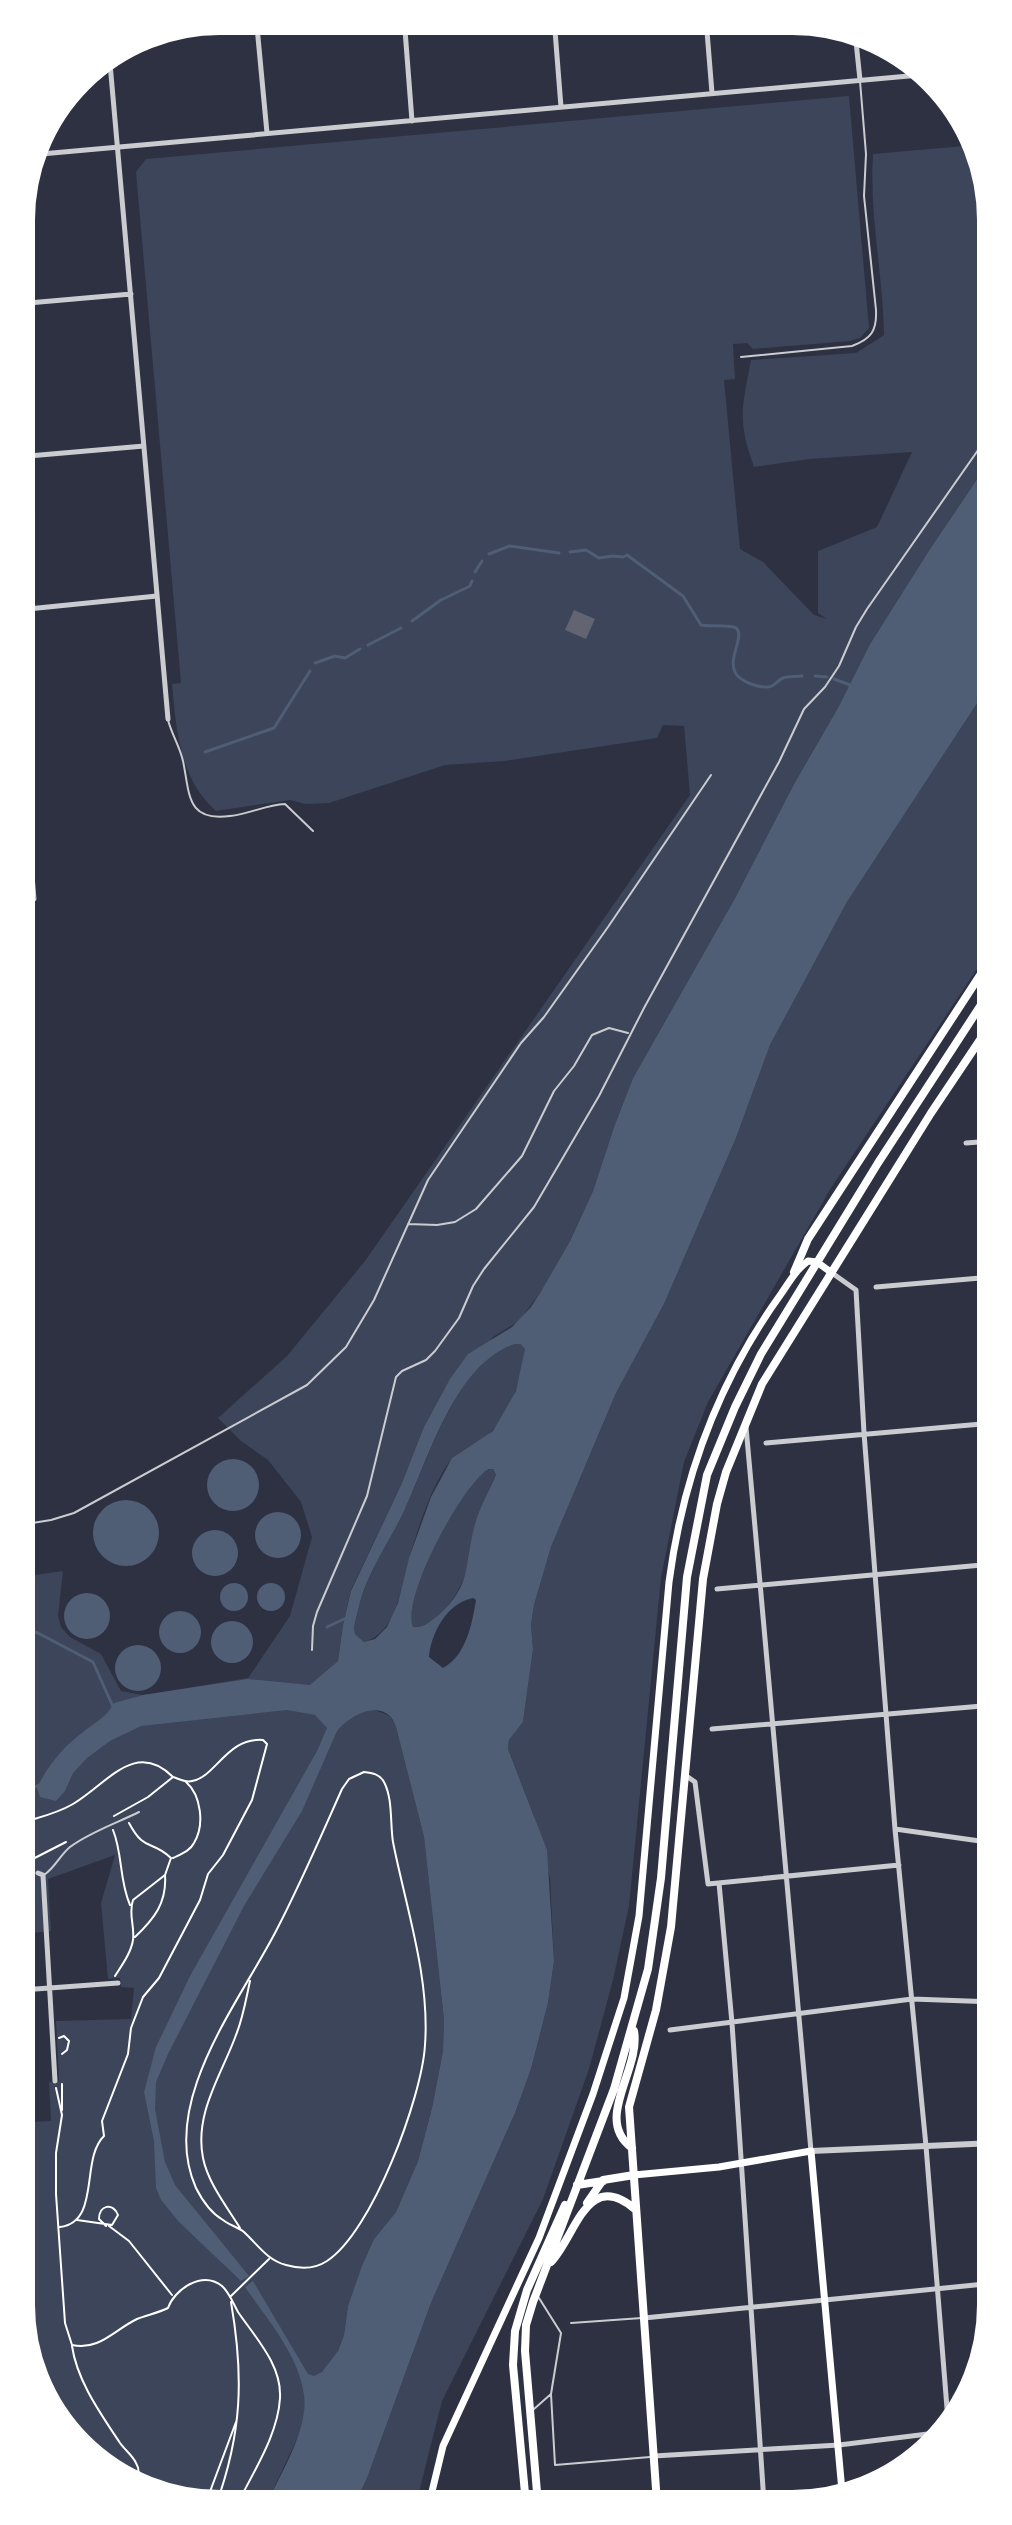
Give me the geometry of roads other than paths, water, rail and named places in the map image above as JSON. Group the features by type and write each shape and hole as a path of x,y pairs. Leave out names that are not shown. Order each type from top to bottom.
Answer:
{"highway":[{"path":"794,1272 808,1239 982,972"},
{"path":"537,2495 525,2351 526,2325 614,2089 648,1969 656,1922 679,1639 707,1475 748,1378 817,1262 982,1004"},
{"path":"656,2495 630,2096 656,2010 671,1927 696,1640 708,1546 726,1472 762,1384 982,1037"},
{"path":"632,2148 619,2137 615,2119 634,2047 633,2027"},
{"path":"525,2495 513,2365 519,2312 566,2204 576,2188 634,2175"},
{"path":"547,2267 560,2253 583,2209 603,2180"},
{"path":"583,2209 605,2196 615,2197 636,2210"}],"main road":[{"path":"431,2495 443,2446 539,2238 593,2094 624,1998 639,1916 669,1582 682,1505 716,1405 764,1316 794,1272 808,1261 817,1262 832,1273"},
{"path":"634,2175 719,2167 811,2151 842,2489"}],"street":[{"path":"257,30 267,133"},
{"path":"405,30 412,121"},
{"path":"555,30 561,107"},
{"path":"707,30 712,93"},
{"path":"856,41 860,80"},
{"path":"110,66 168,719"},
{"path":"42,154 915,75"},
{"path":"30,303 131,294"},
{"path":"30,456 144,446"},
{"path":"30,609 157,596"},
{"path":"30,852 34,899 30,900"},
{"path":"966,1143 982,1142"},
{"path":"832,1273 856,1290 895,1829 948,2413"},
{"path":"876,1287 982,1278"},
{"path":"745,1423 811,2151 982,2144"},
{"path":"766,1443 982,1424"},
{"path":"717,1589 982,1565"},
{"path":"712,1729 982,1706"},
{"path":"684,1774 695,1782 708,1884 899,1865"},
{"path":"895,1829 982,1841"},
{"path":"40,1874 55,2081"},
{"path":"719,1883 732,2023 764,2495"},
{"path":"30,1989 115,1983"},
{"path":"670,2030 912,1999 982,2002"},
{"path":"644,2318 982,2284"},
{"path":"654,2456 839,2445 930,2434"}],"lane":[{"path":"741,357 852,346 868,339 876,328 864,196 866,154 860,80"},
{"path":"312,1650 317,1612 367,1496 396,1377 426,1360 459,1318 473,1286 534,1207 599,1096 779,762 804,709 832,677 867,609 982,444"},
{"path":"168,719 182,759 189,796 200,813 209,817 228,817 285,804 313,831"},
{"path":"30,1523 74,1513 307,1385 346,1347 374,1300 428,1180 521,1043 544,1017 608,927 711,775"},
{"path":"407,1224 455,1222 476,1209 522,1156 554,1091 574,1066 592,1035 609,1028 630,1034"},
{"path":"40,1874 52,1870 66,1850 139,1812"},
{"path":"536,2294 561,2333 551,2394 555,2465 654,2456"},
{"path":"571,2323 644,2318"},
{"path":"530,2412 551,2394"}],"waterway":[{"path":"489,554 510,546 559,553"},
{"path":"570,552 586,550 599,558 627,555 683,596 701,625 737,629 739,637 733,667 745,681 768,687 783,678 802,676"},
{"path":"475,572 482,561"},
{"path":"412,621 441,600 470,586 472,581"},
{"path":"368,645 401,628"},
{"path":"315,663 335,656 345,658 360,649"},
{"path":"205,752 274,728 310,671"},
{"path":"815,676 827,677"},
{"path":"834,679 853,686"},
{"path":"327,1627 346,1618"},
{"path":"30,1630 93,1662 114,1709"},
{"path":"30,1790 39,1785"}]}
